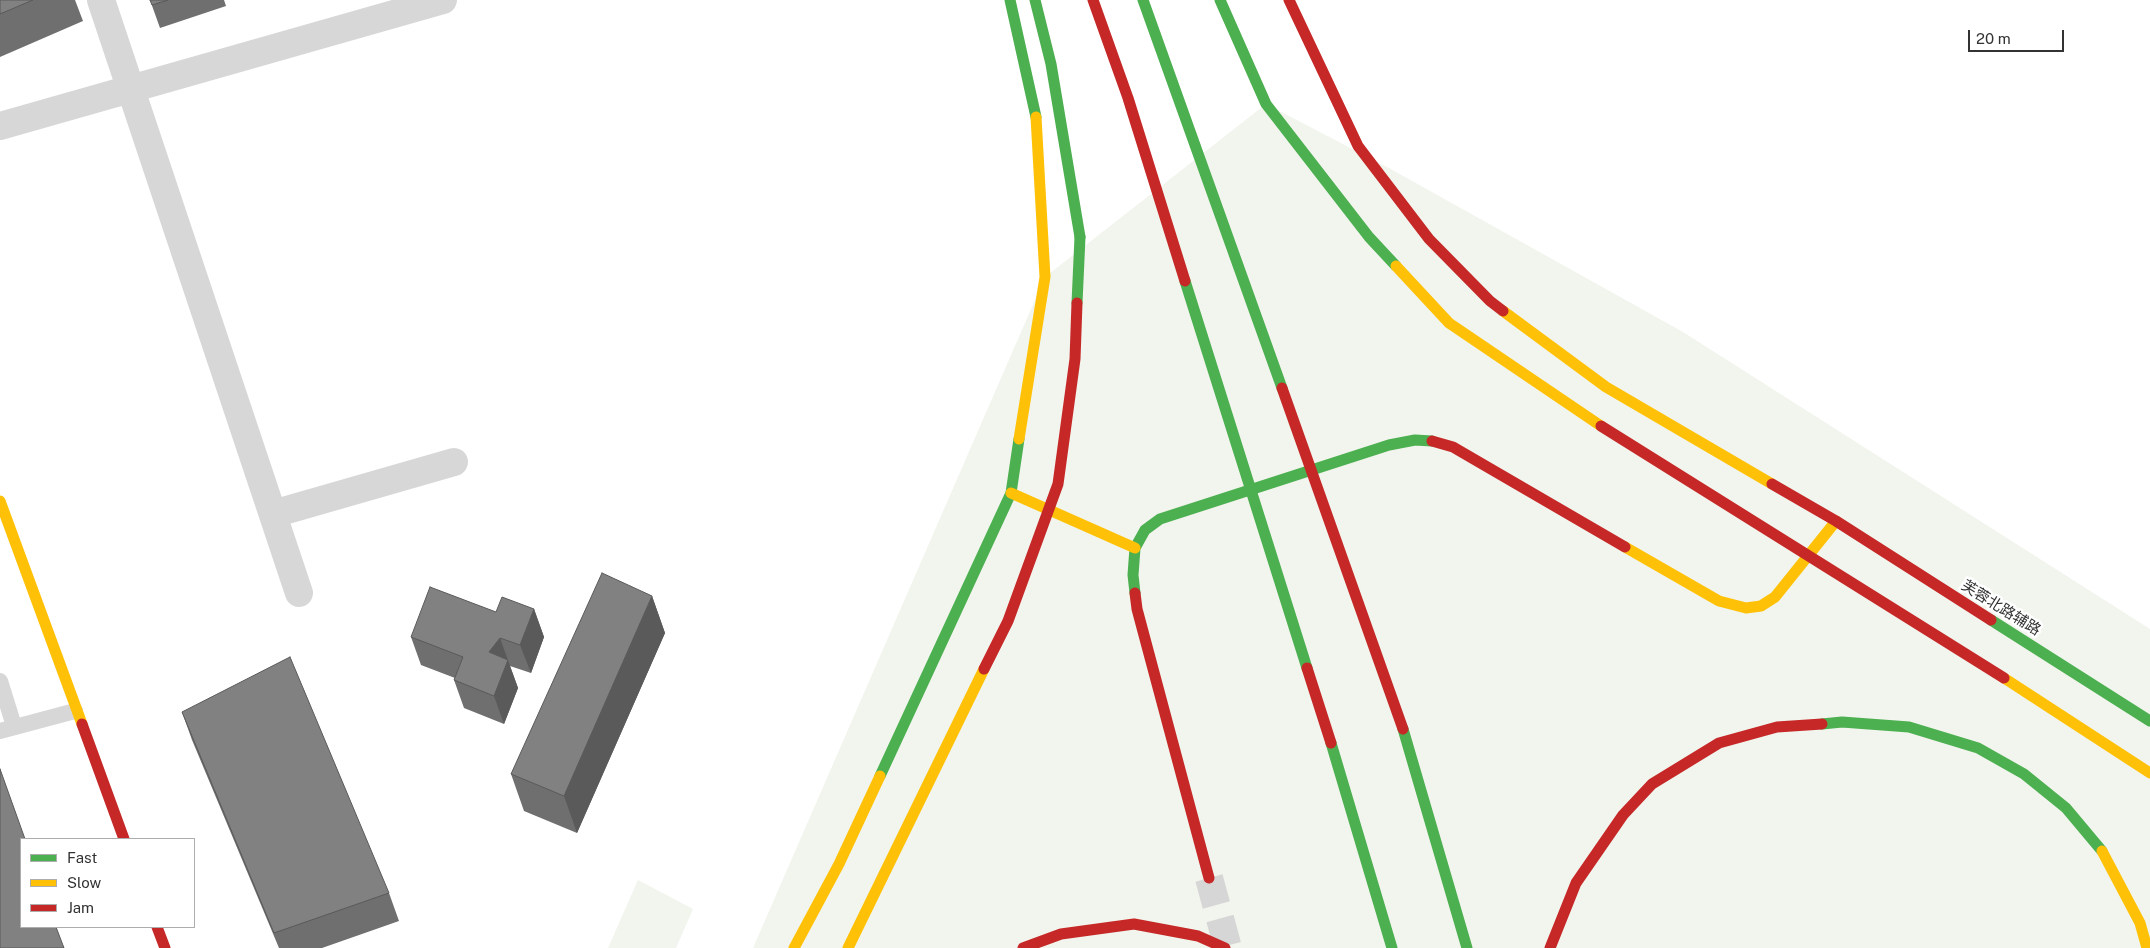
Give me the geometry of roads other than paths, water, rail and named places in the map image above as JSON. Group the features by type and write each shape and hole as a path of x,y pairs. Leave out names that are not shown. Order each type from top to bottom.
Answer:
{"main road":[{"path":"794,948 839,864 1011,493 1045,277 1036,115 1010,0"},
{"path":"848,948 1008,621 1058,484 1076,359 1080,237 1051,64 1035,0"},
{"path":"1093,0 1128,98 1331,743 1392,948"},
{"path":"1143,0 1403,729 1467,948"},
{"path":"1220,0 1266,104 1369,238 1449,323 1630,446 2004,678 2150,773"},
{"name":"芙蓉北路辅路","path":"1288,0 1358,146 1429,239 1490,301 1606,387 1836,521 2150,721"},
{"path":"1209,878 1137,609 1133,574 1135,548 1145,530 1160,519 1389,445 1415,440 1431,441 1453,447 1719,600 1733,606 1746,608 1761,606 1775,597 1836,521"},
{"path":"1011,493 1135,548"},
{"path":"0,501 75,711 124,838"},
{"path":"1550,948 1576,883 1624,815 1652,784 1719,743 1777,727 1842,722 1910,727 1978,748 2024,774 2066,808 2099,846 2140,923 2147,948"},
{"path":"1024,948 1061,934 1134,924 1198,936 1226,948"},
{"path":"157,928 165,948"}],"street":[{"path":"101,0 299,593"},
{"path":"0,126 130,87 443,0"},
{"path":"273,514 454,462"}],"lane":[{"path":"1,684 7,728 75,711"}],"tunnel":[{"path":"1209,878 1228,948"}]}
